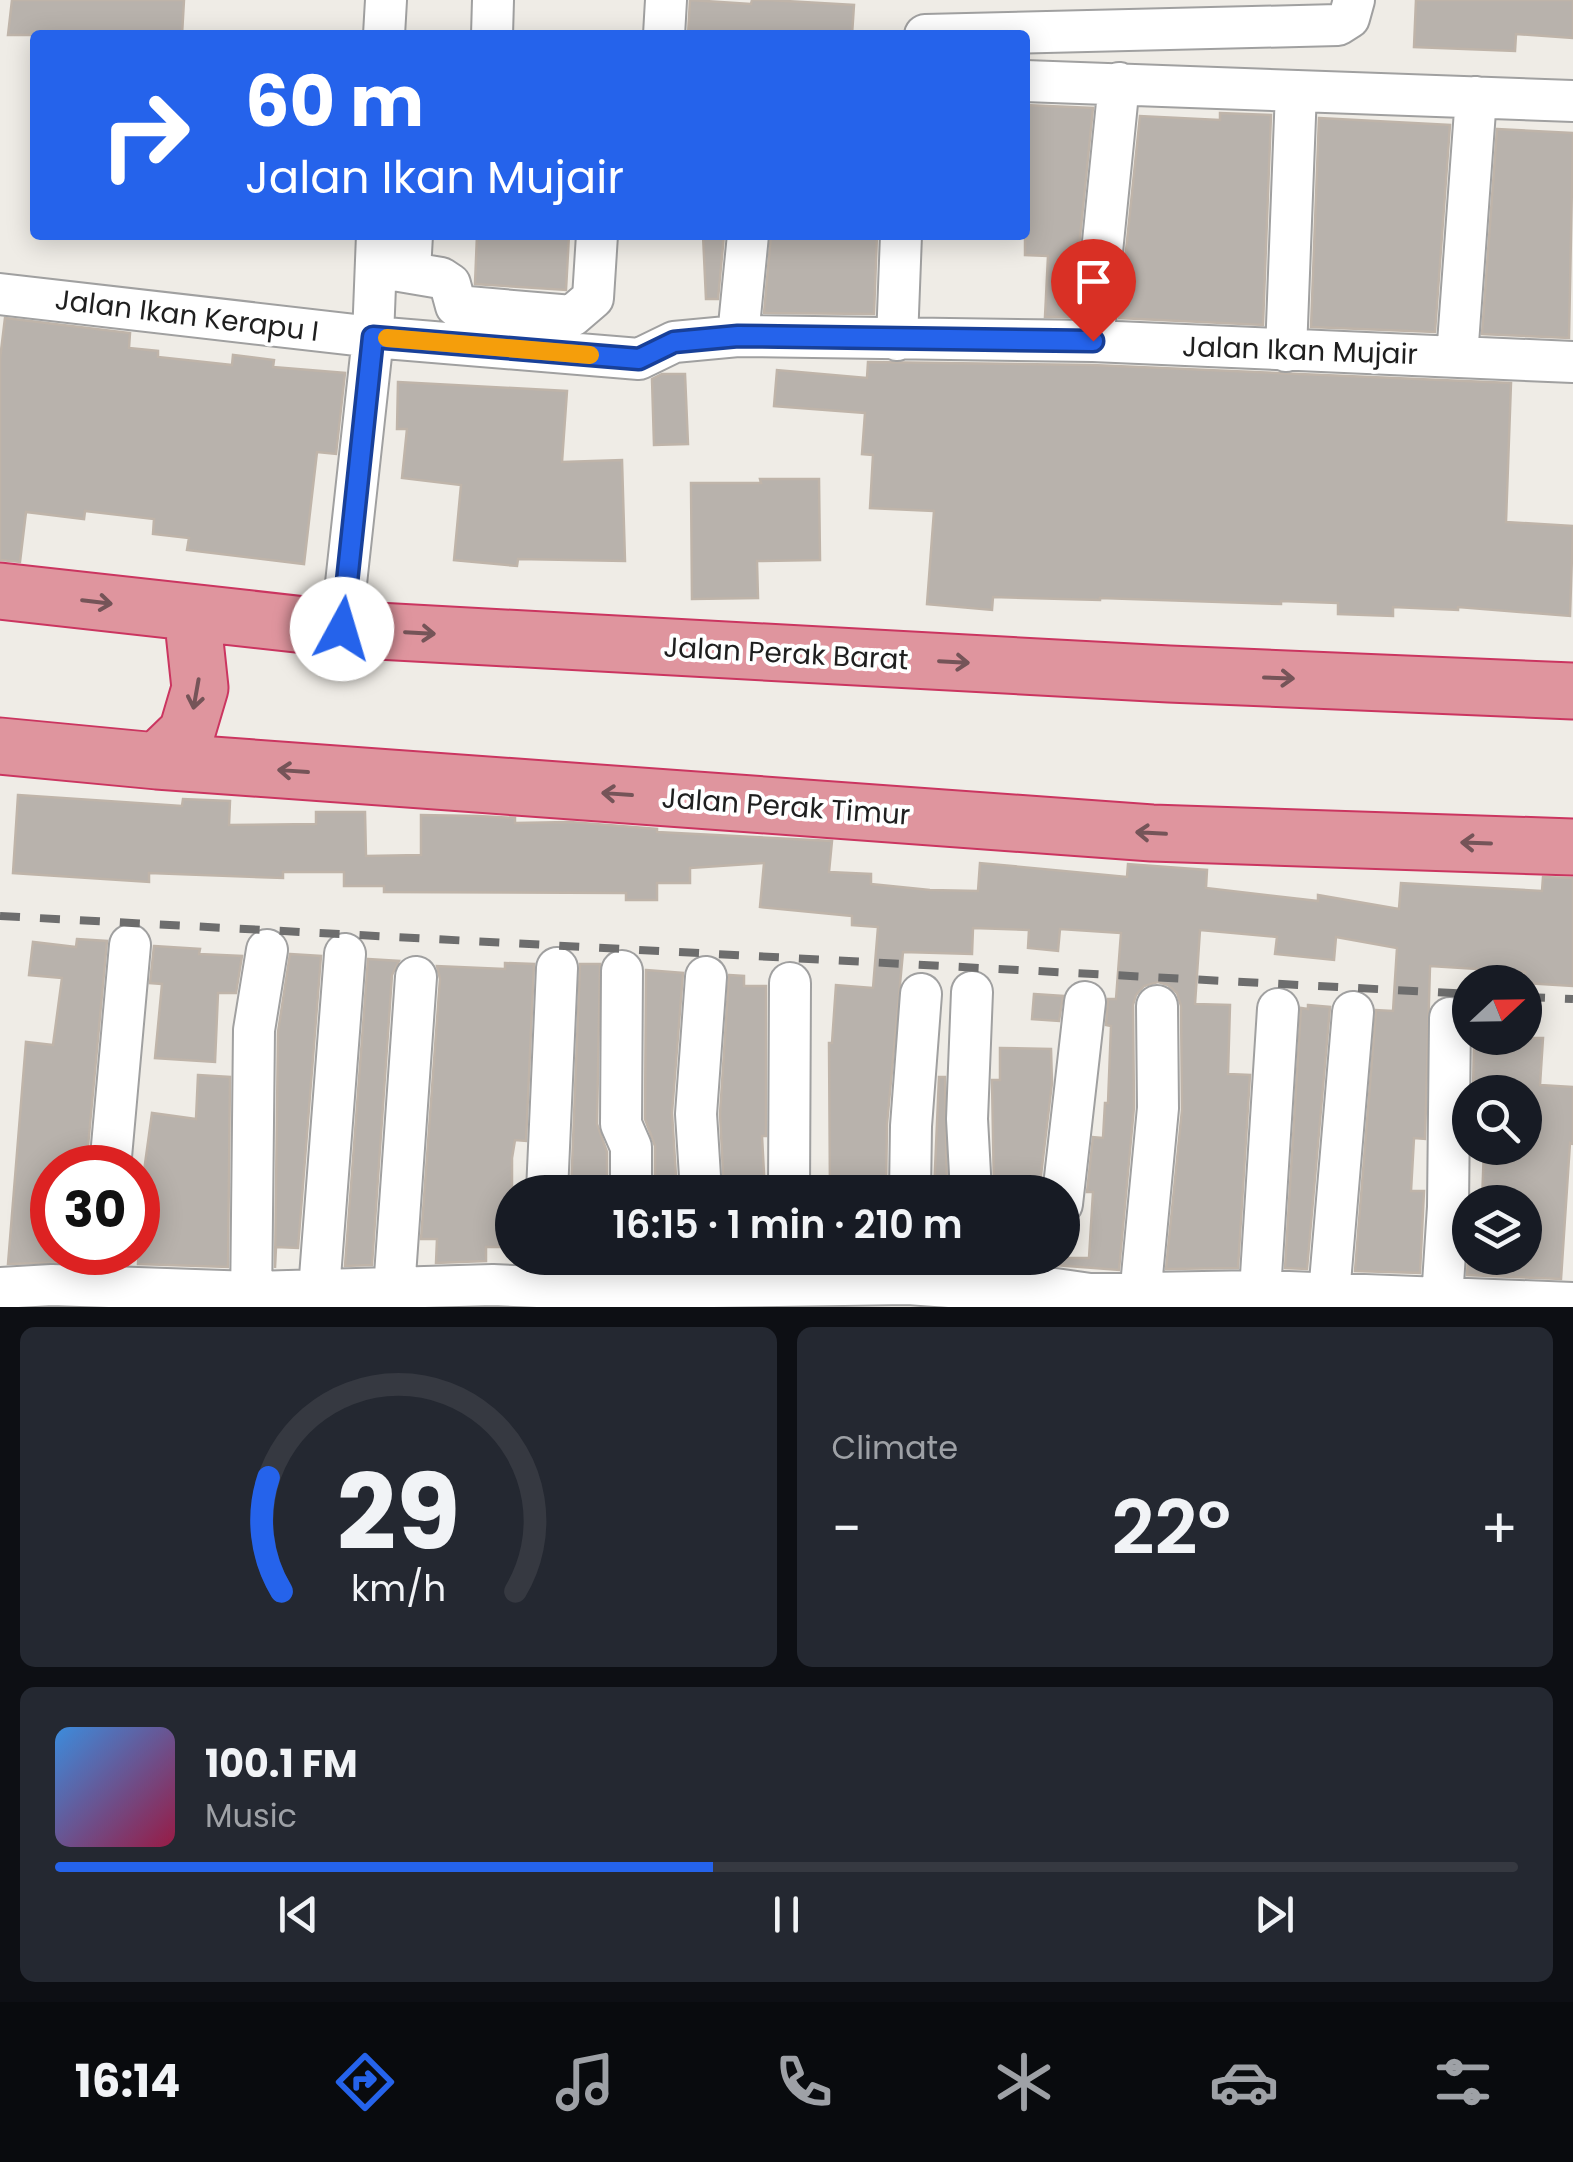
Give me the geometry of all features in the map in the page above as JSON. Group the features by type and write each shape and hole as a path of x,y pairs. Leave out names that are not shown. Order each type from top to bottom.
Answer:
{"highway":[{"name":"Jalan Perak Barat","path":"0,591 342,629 1573,691"},
{"path":"157,761 187,732 200,688 192,614"},
{"name":"Jalan Perak Timur","path":"0,746 157,761 1152,833 1573,847"}],"street":[{"path":"384,30 386,0"},
{"path":"492,30 493,0"},
{"path":"664,30 666,0"},
{"path":"984,30 986,0"},
{"path":"1030,33 1338,25 1349,18 1354,0"},
{"path":"1030,81 1573,102"},
{"path":"1093,341 1120,83"},
{"path":"1286,350 1296,90"},
{"path":"1457,357 1476,97"},
{"path":"342,629 373,337 394,252 450,284 456,306 572,316 594,298 597,240"},
{"path":"738,336 748,240"},
{"path":"897,340 901,240"},
{"name":"Jalan Ikan Kerapu I","path":"0,294 373,337"},
{"name":"Jalan Ikan Mujair","path":"373,337 639,359 674,342 738,336 1093,341 1573,362"},
{"path":"112,1145 130,945"},
{"path":"252,1300 254,1030 267,950"},
{"path":"326,1296 345,954"},
{"path":"548,1175 557,968"},
{"path":"622,971 620,1124 630,1147 631,1175"},
{"path":"394,1290 416,976"},
{"path":"700,1175 696,1114 706,976"},
{"path":"789,1175 790,983"},
{"path":"970,1175 972,992"},
{"path":"911,1175 920,994"},
{"path":"1065,1175 1085,1002"},
{"path":"1139,1300 1158,1108 1157,1006"},
{"path":"1260,1291 1278,1009"},
{"path":"1316,1298 1352,1012"},
{"path":"1431,1301 1448,1207 1450,1018"},
{"path":"0,1288 103,1283 252,1300 562,1284 618,1275"},
{"path":"652,1275 699,1284 1073,1287 1139,1300 1260,1291 1316,1298 1560,1304"}],"building":[{"path":"12,0 184,0 182,30 30,30 30,35 8,35"},
{"path":"690,0 854,5 852,30 688,30"},
{"path":"1416,0 1573,0 1573,38 1516,34 1515,51 1414,47"},
{"path":"1030,105 1093,108 1072,317 1045,317 1048,256 1025,255 1025,240 1030,240"},
{"path":"1220,113 1271,115 1263,325 1119,318 1140,116 1220,120"},
{"path":"1319,118 1450,125 1435,332 1311,327"},
{"path":"1497,129 1573,133 1569,338 1482,334"},
{"path":"477,240 569,240 566,290 475,284"},
{"path":"703,240 724,240 718,299 706,299"},
{"path":"771,240 877,240 874,314 764,313"},
{"path":"5,318 130,333 129,348 158,351 158,357 232,365 233,355 274,360 273,367 345,373 336,454 317,452 304,564 187,550 189,538 153,534 154,519 85,511 84,519 26,512 20,562 0,560 0,359"},
{"path":"868,362 1092,365 1511,383 1506,522 1573,526 1570,616 1458,607 1393,607 1393,616 1338,614 1338,603 1281,601 993,597 992,610 927,604 934,511 870,508 873,455 862,454 865,413 774,406 777,370 867,378"},
{"path":"662,374 685,374 688,444 654,445 652,379"},
{"path":"398,382 567,391 562,462 622,460 625,561 518,559 517,566 454,560 461,485 402,478 407,429 397,429"},
{"path":"760,479 819,479 820,560 757,561 758,598 692,599 691,483 761,483"},
{"path":"18,795 182,806 183,799 230,801 229,825 316,824 316,812 365,812 366,856 421,855 421,815 832,841 829,872 871,874 871,884 930,890 978,891 980,863 1127,877 1128,864 1207,870 1206,888 1318,901 1318,895 1399,909 1401,883 1542,891 1543,877 1573,878 1573,986 1542,984 1542,965 1430,966 1425,1139 1414,1138 1411,1191 1424,1191 1420,1273 1355,1271 1376,1010 1393,1011 1397,948 1336,937 1334,960 1275,954 1277,937 1200,930 1195,1004 1230,1005 1228,1074 1250,1075 1238,1268 1166,1269 1182,1110 1181,1006 1177,993 1158,982 1144,986 1133,1005 1134,1107 1119,1270 1080,1267 1080,1258 1089,1258 1093,1192 1087,1192 1093,1137 1103,1138 1108,1103 1111,1026 1106,1025 1108,999 1116,999 1121,933 1060,929 1058,951 1028,948 1029,930 973,928 972,954 903,952 887,1124 886,1175 830,1175 829,1043 836,985 873,988 878,927 852,925 852,916 760,907 764,863 690,868 690,883 657,883 657,900 626,900 626,893 384,892 384,886 344,886 344,872 283,872 283,878 149,873 149,882 13,873"},
{"path":"77,939 107,941 88,1145 30,1145 30,1263 8,1264 26,1042 53,1045 62,978 29,975 33,942 76,947"},
{"path":"154,946 242,956 236,993 218,993 215,1062 155,1058 162,984 150,983"},
{"path":"290,954 321,956 298,1248 276,1247 275,1268 278,1032"},
{"path":"368,959 399,961 392,975 372,1265 345,1266"},
{"path":"505,963 534,964 526,1141 515,1140 512,1175 495,1175 495,1247 486,1247 486,1261 436,1263 437,1239 421,1239 440,979 437,966 505,969"},
{"path":"580,964 600,964 597,1124 607,1152 607,1175 572,1175"},
{"path":"646,970 683,973 672,1113 676,1175 655,1175 655,1146 645,1119"},
{"path":"729,975 744,976 744,986 766,986 764,1175 723,1175 720,1114"},
{"path":"1034,994 1063,996 1059,1021 1032,1019"},
{"path":"1308,1005 1330,1007 1307,1269 1285,1268 1301,1008 1308,1009"},
{"path":"1000,1048 1051,1049 1052,1083 1041,1175 994,1175 992,1080 1000,1080"},
{"path":"1474,1055 1542,1055 1541,1075 1473,1075"},
{"path":"198,1075 230,1077 228,1267 160,1265 160,1145 148,1145 152,1113 196,1119"},
{"path":"939,1077 945,1077 947,1175 935,1175"},
{"path":"1542,1085 1573,1087 1573,1144 1570,1143 1561,1279 1467,1275 1542,1275 1542,1185 1483,1185 1483,1165 1542,1165"}],"railway":[{"path":"0,916 1452,993"},
{"path":"1542,998 1573,999"}],"slow traffic":[{"path":"387,338 590,355"}],"route":[{"path":"342,629 373,337 639,359 691,338 738,336 1093,341"}]}
